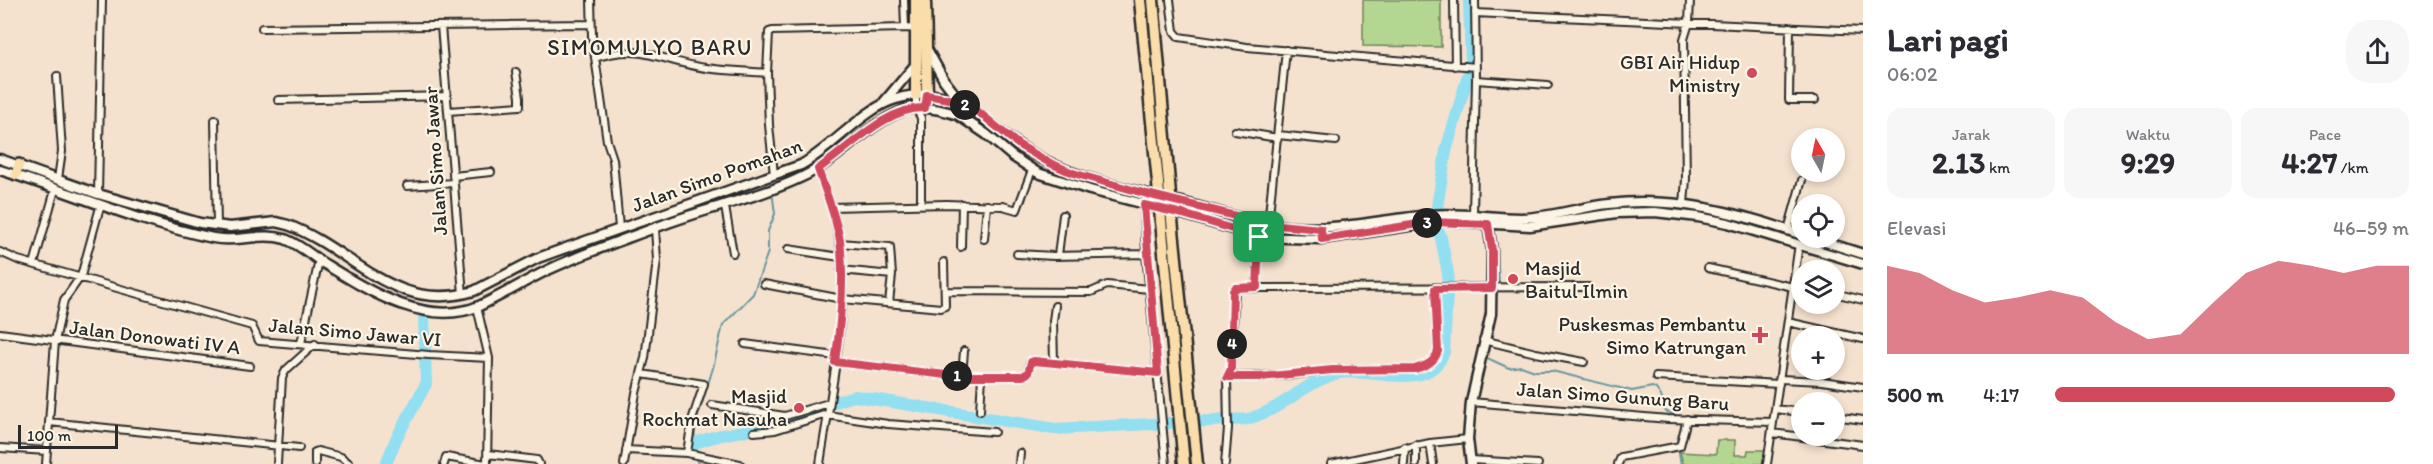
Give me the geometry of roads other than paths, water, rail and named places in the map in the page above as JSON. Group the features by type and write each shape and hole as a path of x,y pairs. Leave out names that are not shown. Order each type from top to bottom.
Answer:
{"highway":[{"path":"916,0 916,63 922,95"},
{"path":"922,95 928,51 916,29 925,0"},
{"path":"1140,0 1163,183"},
{"path":"1153,0 1163,183 1184,464"},
{"path":"1166,220 1197,464"}],"main road":[{"path":"928,51 944,80 960,101 981,114 1019,145 1050,163 1073,173 1147,194 1268,224 1321,229 1473,214 1521,218 1635,202 1684,204 1791,231"},
{"path":"881,105 898,88 916,63"},
{"path":"922,95 960,101"},
{"name":"Jalan Simo Pomahan","path":"550,254 810,160 881,105 922,95"},
{"path":"0,170 100,207 222,240 265,236 294,243 375,294 405,306 446,311 477,307 551,268 655,228 725,207 819,172 865,134 899,112 916,108 945,110 958,115 1032,170 1058,180 1259,237 1322,239 1431,218"},
{"path":"0,159 98,194 217,226 230,227 276,222 295,228 374,277 400,289 430,296 474,291 550,254 551,268"},
{"path":"16,175 19,164"},
{"path":"1443,218 1489,228 1530,226 1617,213 1654,212 1728,223 1791,242"},
{"path":"177,228 181,217"},
{"path":"1471,462 1468,439 1471,402 1496,288 1489,228"},
{"path":"1321,229 1322,239"},
{"path":"1812,248 1863,264"},
{"path":"1844,248 1863,254"}],"street":[{"path":"98,194 102,0"},
{"path":"591,0 591,24 607,141 613,159 619,228"},
{"path":"774,174 767,73 769,32 916,29 904,0"},
{"path":"1170,0 1177,35 1247,47 1474,67"},
{"path":"1454,0 1457,66"},
{"path":"1473,214 1475,0"},
{"path":"1684,204 1686,178 1684,39 1689,23 1690,0"},
{"path":"1475,13 1863,31"},
{"path":"262,28 591,24"},
{"name":"Jalan Simo Jawar","path":"441,26 463,294"},
{"path":"1790,27 1789,100 1815,100"},
{"path":"1268,224 1286,50"},
{"path":"596,57 615,51 642,51 706,68 767,73"},
{"path":"448,111 520,106 516,72"},
{"path":"57,76 62,147 58,179"},
{"path":"1476,80 1548,85"},
{"path":"921,118 916,108 922,95"},
{"path":"921,204 921,118 925,108 922,95"},
{"path":"278,100 447,96"},
{"path":"215,120 217,226"},
{"path":"1235,131 1336,141"},
{"path":"832,207 962,204 1018,209 1032,170"},
{"path":"407,186 491,172"},
{"name":"Jalan Simo Pomahan","path":"819,172 832,207 840,243 842,299 820,464"},
{"path":"1788,230 1801,182"},
{"path":"34,264 55,190"},
{"path":"962,204 962,246"},
{"path":"984,239 987,205"},
{"path":"1144,205 1146,254 1166,464"},
{"path":"46,464 55,341 64,300 79,278 100,207"},
{"path":"725,207 733,253"},
{"path":"1058,255 1063,215"},
{"path":"624,464 636,393 642,374 657,260 655,228"},
{"path":"1257,287 1259,237"},
{"path":"840,243 890,248 892,275 889,303"},
{"path":"788,249 840,257"},
{"path":"0,252 18,260 79,278"},
{"path":"1017,254 1146,254"},
{"path":"301,343 319,260"},
{"path":"764,284 842,299 943,308 944,262"},
{"path":"1708,268 1791,286"},
{"path":"841,270 892,275"},
{"name":"Jalan Simo Jawar VI","path":"79,278 252,326 259,341 489,358"},
{"path":"945,291 1091,292 1107,285 1149,289"},
{"path":"1225,464 1228,428 1227,377 1231,369 1234,289 1257,287 1438,289 1588,287"},
{"path":"1227,377 1260,377 1332,370 1415,369 1428,365 1436,358 1438,351 1438,289"},
{"path":"1845,295 1863,300"},
{"path":"1767,464 1791,300"},
{"path":"1054,362 1055,306"},
{"path":"444,464 446,457 487,464 489,358 477,307"},
{"path":"1788,322 1863,339"},
{"name":"Jalan Donowati IV A","path":"0,333 250,366"},
{"path":"1486,340 1584,362"},
{"path":"277,464 282,378 286,370 315,344"},
{"path":"745,344 962,376 1023,376 1028,373 1032,361 1158,373"},
{"path":"962,376 964,351"},
{"path":"642,374 705,384 692,420 694,454"},
{"path":"980,411 982,376"},
{"path":"1656,377 1779,382 1822,381 1863,387"},
{"name":"Jalan Simo Gunung Baru","path":"1471,402 1683,419 1773,422"},
{"path":"712,405 785,416 828,410 888,424 994,432"},
{"path":"1775,409 1791,411"},
{"path":"754,432 775,430 828,410"},
{"path":"1845,418 1863,420"},
{"path":"1618,464 1621,457 1679,446 1683,419"},
{"path":"49,422 299,448"},
{"path":"1772,433 1863,445"},
{"path":"1331,464 1430,442 1468,439"},
{"path":"1430,442 1433,464"},
{"path":"1416,445 1416,464"},
{"path":"1404,464 1405,447"},
{"path":"0,448 47,451"},
{"path":"626,450 694,454 740,464"},
{"path":"315,464 315,452 318,451 345,458 350,464"},
{"path":"1019,464 1020,453"},
{"path":"488,454 537,460 539,464"},
{"path":"1471,462 1538,464"}],"waterway":[{"path":"694,444 724,435 775,425 855,396 1055,429 1248,419 1271,410 1305,388 1331,375 1352,372 1412,376 1425,372 1436,365 1444,352 1448,273 1435,220 1446,151 1471,65 1469,0"},
{"path":"699,464 694,450 695,426 713,368 723,325 753,294 768,252 768,231 775,214 772,191"},
{"path":"1495,303 1499,282 1496,240"},
{"path":"386,464 396,439 426,384 424,316"},
{"path":"1485,357 1509,368 1521,366 1535,371 1552,371 1632,391 1652,387 1661,396 1665,411 1680,417 1683,426"},
{"path":"1678,449 1681,464"}],"place":[{"name":"GBI Air Hidup Ministry","path":"1752,73"},
{"name":"Masjid Baitul Ilmin","path":"1513,279"},
{"name":"Puskesmas Pembantu Simo Katrungan","path":"1760,335"},
{"name":"Masjid Rochmat Nasuha","path":"799,408"}],"district":[{"name":"SIMOMULYO BARU","path":"650,47"}]}
